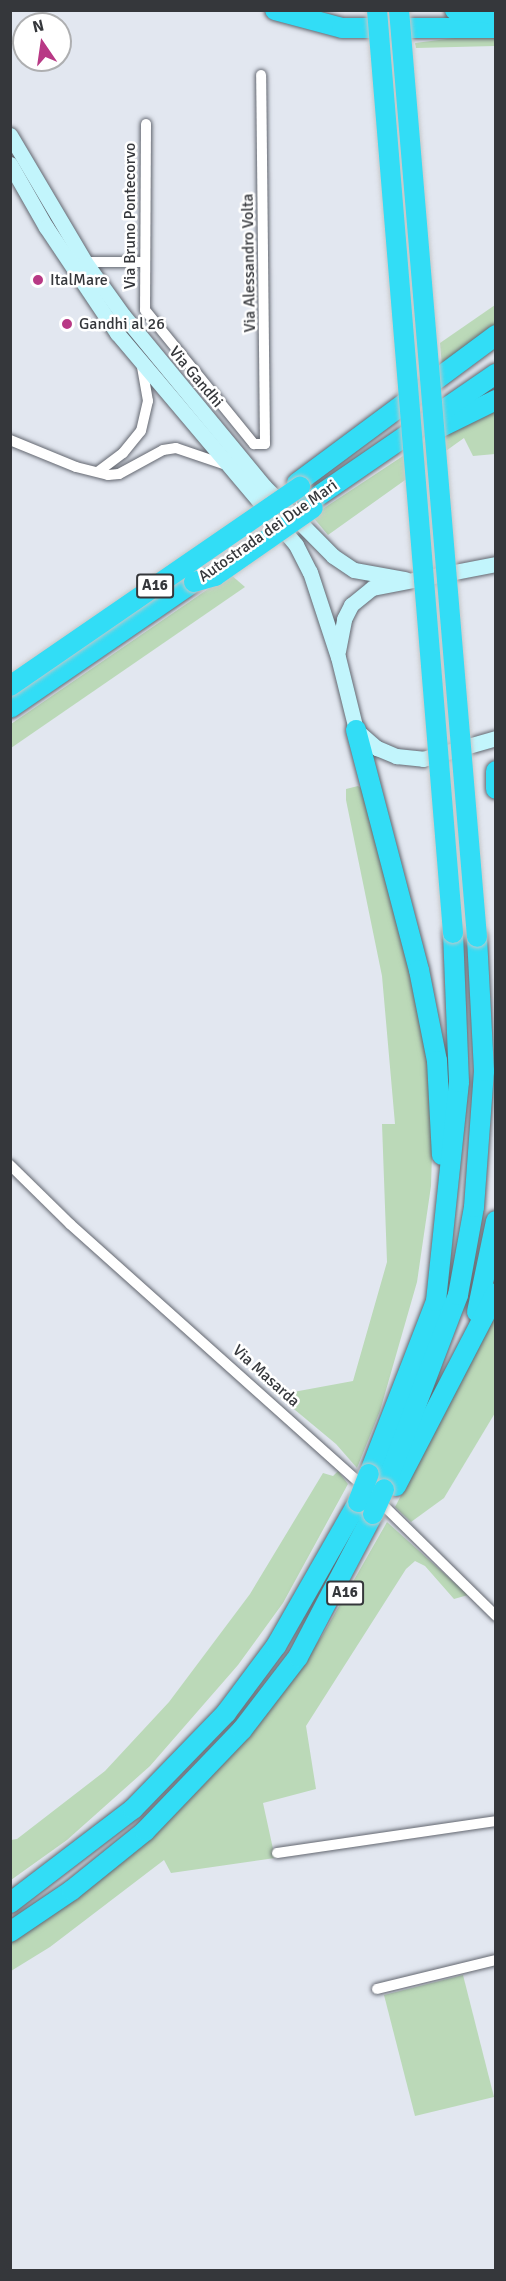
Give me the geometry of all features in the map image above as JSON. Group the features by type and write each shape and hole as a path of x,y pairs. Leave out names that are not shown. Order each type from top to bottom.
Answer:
{"highway":[{"path":"275,10 342,28 495,28"},
{"path":"10,1903 133,1809 226,1713 276,1646 370,1512 369,1474 436,1300 447,1222 459,1082 453,933 377,10"},
{"path":"387,1493 458,1294 474,1207 484,1071 477,937 399,10"},
{"path":"455,10 495,14"},
{"path":"304,495 495,335"},
{"name":"Autostrada dei Due Mari","path":"10,708 194,582 215,576 304,495 495,352"},
{"name":"Autostrada dei Due Mari","path":"10,686 204,553 304,495 495,374"},
{"path":"304,495 495,400"},
{"path":"356,729 419,970 437,1061 447,1222"},
{"path":"495,771 495,789"},
{"path":"448,1391 476,1317 495,1221"},
{"path":"448,1391 495,1293"},
{"name":"A16","path":"10,1932 72,1890 145,1831 242,1730 344,1597 370,1512 387,1493 448,1391"}],"street":[{"name":"Via Alessandro Volta","path":"259,447 267,437 261,75"},
{"name":"Via Bruno Pontecorvo","path":"146,124 145,310 259,447"},
{"name":"Via Gandhi","path":"10,135 85,262 164,366 264,486 333,556 354,570 405,579"},
{"name":"Via Gandhi","path":"10,164 52,236 141,362 186,411 296,545 310,572 338,657 356,729"},
{"path":"85,262 145,262"},
{"path":"99,471 123,453 141,431 148,401 141,362"},
{"path":"10,440 76,467 118,474 164,450 176,448 212,458 235,471"},
{"path":"338,657 339,637 351,605 372,588 405,579 495,564"},
{"path":"356,729 377,748 396,756 423,759 495,738"},
{"name":"Via Masarda","path":"10,1166 70,1224 319,1444 495,1616"},
{"path":"278,1853 495,1821"},
{"path":"377,1989 495,1960"}],"green space":[{"path":"495,33 495,46 416,48 415,43"},
{"path":"495,305 495,325 442,367 440,343"},
{"path":"495,404 495,454 473,456 464,438 328,535 312,516 453,423"},
{"path":"230,574 245,587 11,748 11,724"},
{"path":"358,786 365,791 408,948 429,1053 433,1120 431,1186 417,1282 380,1411 357,1468 336,1444 277,1395 353,1381 387,1262 382,1124 395,1124 382,976 346,800 346,789"},
{"path":"495,1313 495,1413 444,1498 411,1522 395,1507"},
{"path":"338,1471 348,1484 283,1603 238,1665 150,1766 67,1840 11,1880 11,1840 17,1839 105,1771 169,1702 250,1594 323,1473 333,1476"},
{"path":"387,1522 468,1595 454,1599 425,1566 415,1561 406,1569 306,1726 316,1789 263,1803 275,1858 171,1873 164,1860 50,1947 11,1971 11,1937 57,1907 272,1704 322,1636"},
{"path":"463,1975 494,2097 415,2116 384,1995"}],"place":[{"name":"ItalMare","path":"38,280"},
{"name":"Gandhi al 26","path":"67,324"}]}
